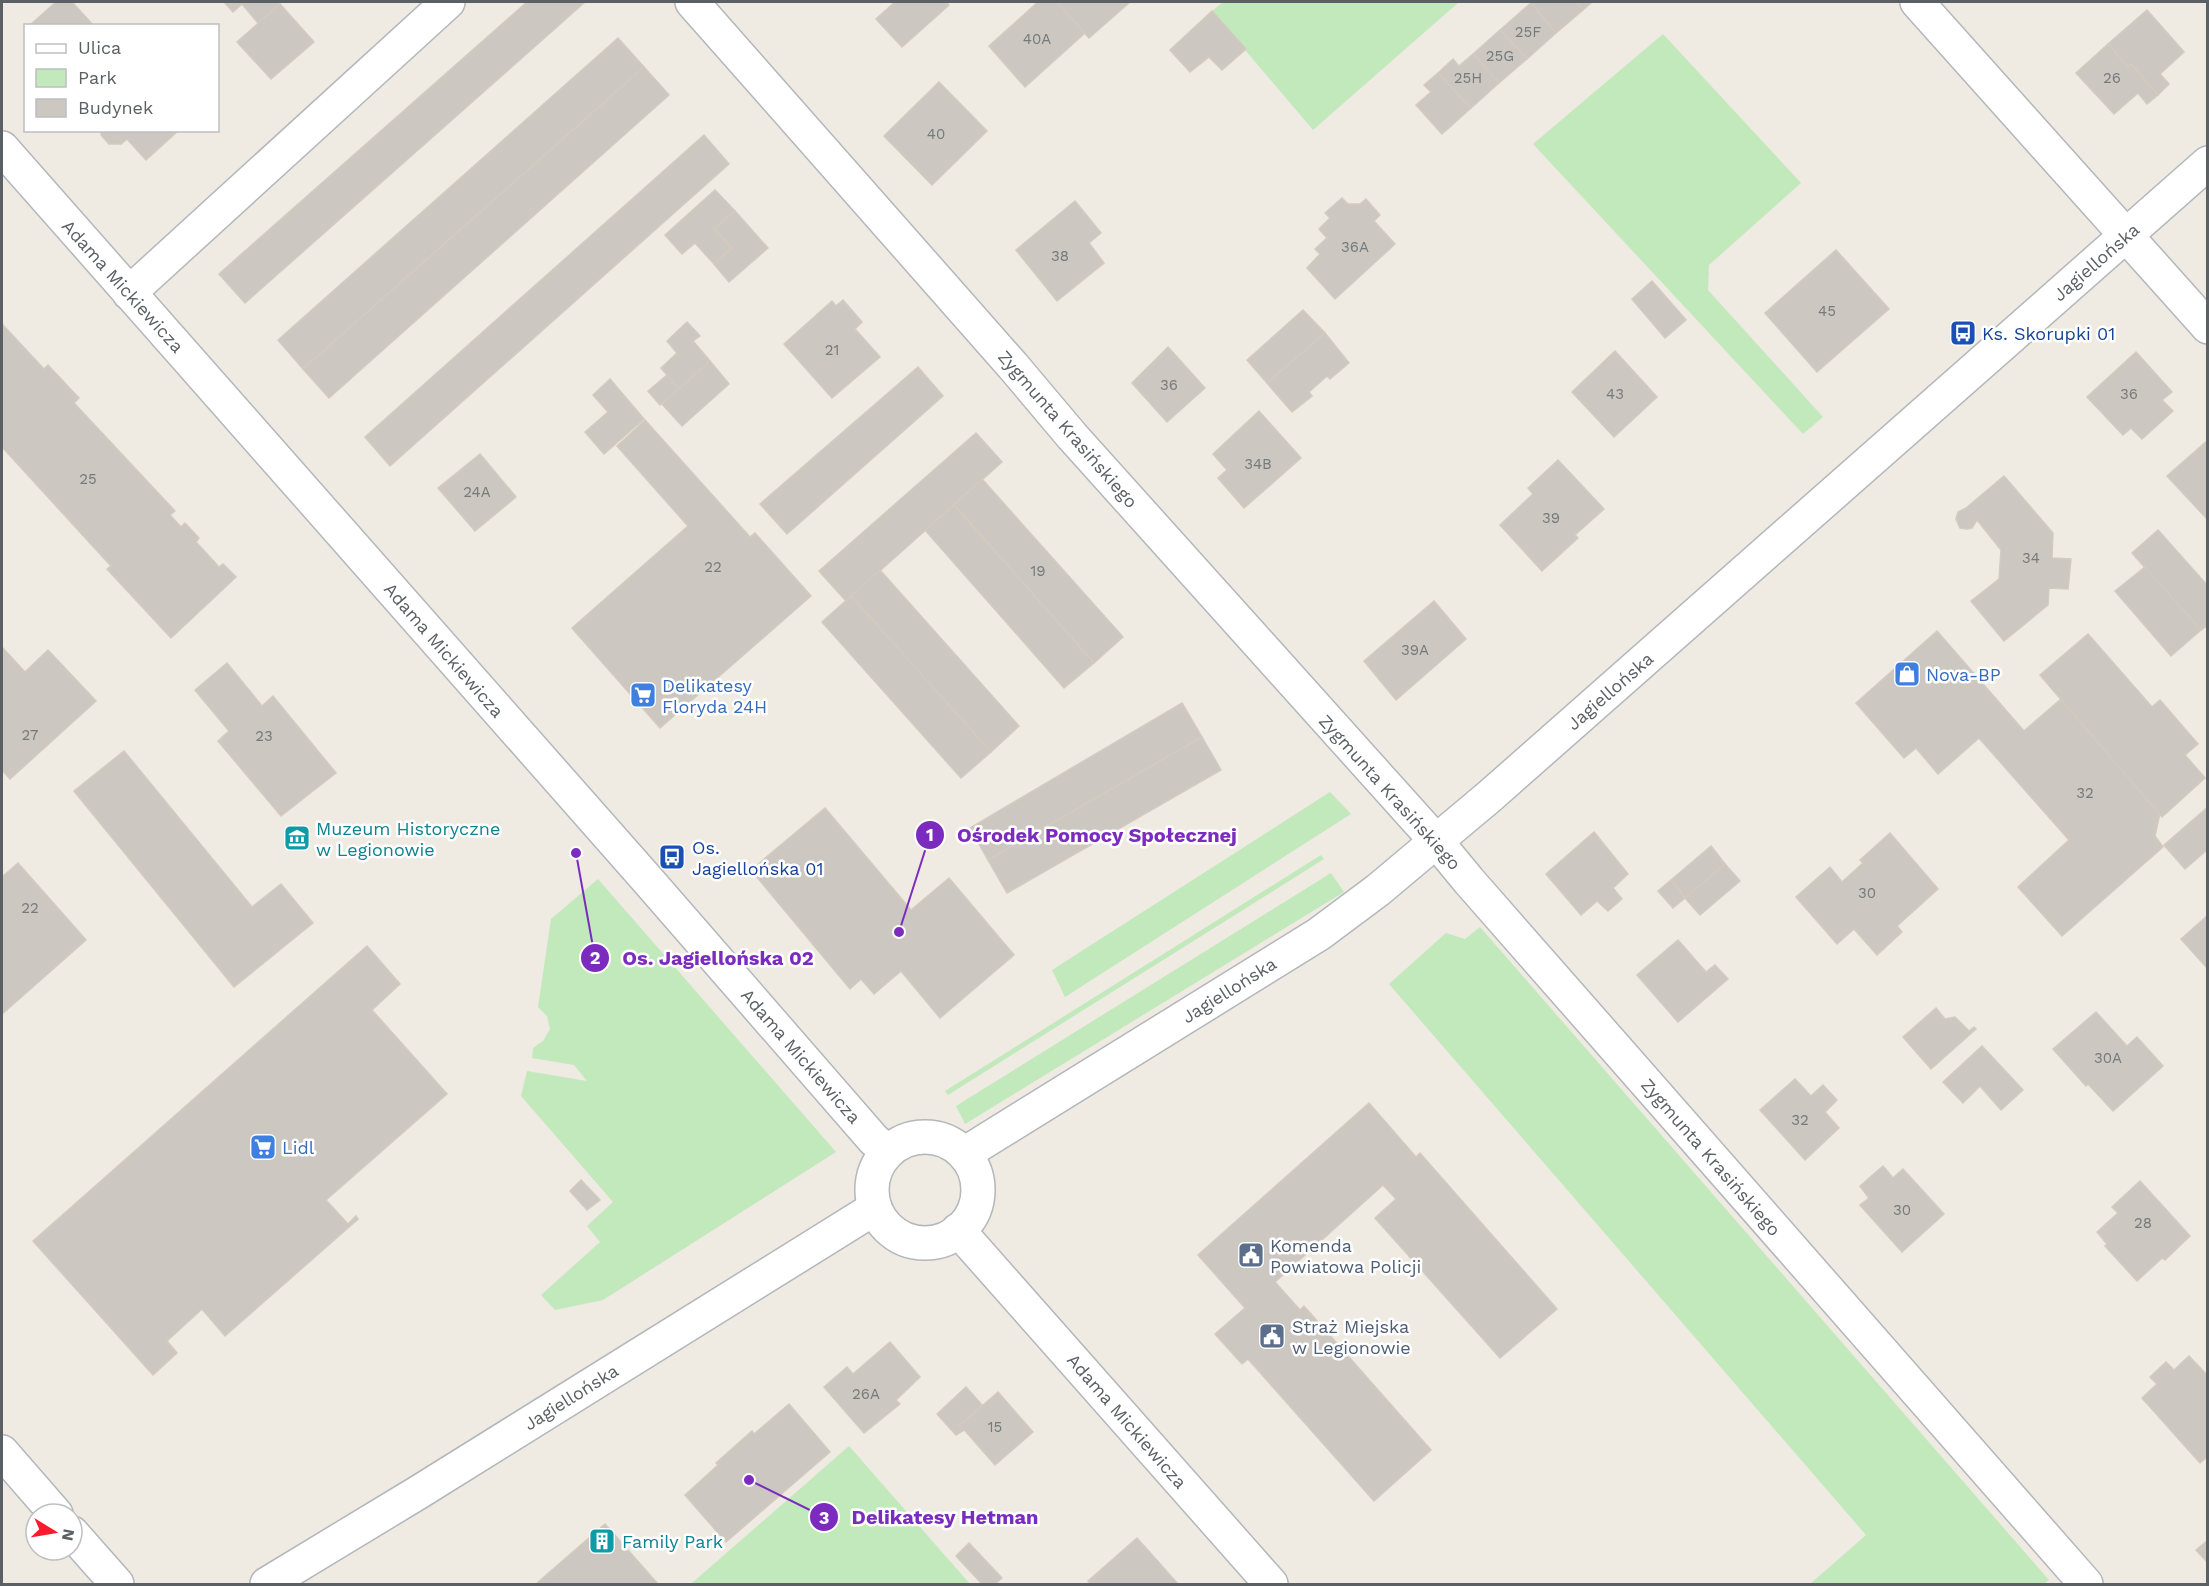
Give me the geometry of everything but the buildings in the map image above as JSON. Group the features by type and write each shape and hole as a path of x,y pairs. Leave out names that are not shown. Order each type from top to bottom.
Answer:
{"street":[{"path":"129,293 448,2"},
{"name":"Zygmunta Krasińskiego","path":"692,2 1072,436 1436,841 2086,1584"},
{"path":"1917,2 2208,327"},
{"name":"Adama Mickiewicza","path":"2,148 873,1139 887,1152"},
{"name":"Jagiellońska","path":"964,1154 1319,934 1378,890 2208,164"},
{"path":"927,1137 940,1139 953,1145 964,1154 977,1179 978,1194 975,1207 968,1220 946,1238 932,1242 904,1239 891,1231 881,1220 871,1192 878,1164 887,1152 905,1141 927,1137"},
{"name":"Jagiellońska","path":"267,1584 875,1208"},
{"name":"Adama Mickiewicza","path":"958,1230 1271,1584"},
{"path":"2,1452 46,1502"},
{"path":"84,1547 117,1584"}],"green space":[{"path":"1223,2 1459,2 1313,130 1212,11"},
{"path":"1663,34 1801,183 1709,265 1708,290 1823,417 1803,434 1533,144"},
{"path":"1330,792 1351,814 1065,997 1052,970"},
{"path":"1321,855 1324,859 948,1095 945,1091"},
{"path":"1331,873 1344,892 965,1124 956,1106"},
{"path":"598,879 836,1152 603,1300 555,1310 541,1295 600,1242 587,1226 613,1202 521,1096 527,1071 587,1081 574,1065 532,1058 533,1048 543,1041 550,1029 547,1016 538,1007 551,919"},
{"path":"1480,927 2049,1580 2044,1584 1810,1584 1866,1535 1389,984 1446,933 1465,939"},
{"path":"849,1446 970,1584 692,1583"}],"place":[{"name":"Ks. Skorupki 01","path":"1963,333"},
{"name":"Nova-BP","path":"1907,674"},
{"name":"Delikatesy Floryda 24H","path":"643,695"},
{"name":"Muzeum Historyczne w Legionowie","path":"297,838"},
{"name":"Os. Jagiellońska 02","path":"576,853"},
{"name":"Os. Jagiellońska 01","path":"672,857"},
{"name":"Ośrodek Pomocy Społecznej","path":"899,932"},
{"name":"Lidl","path":"263,1147"},
{"name":"Komenda Powiatowa Policji","path":"1251,1255"},
{"name":"Straż Miejska w Legionowie","path":"1272,1336"},
{"name":"Delikatesy Hetman","path":"749,1480"},
{"name":"Family Park","path":"602,1541"}]}
